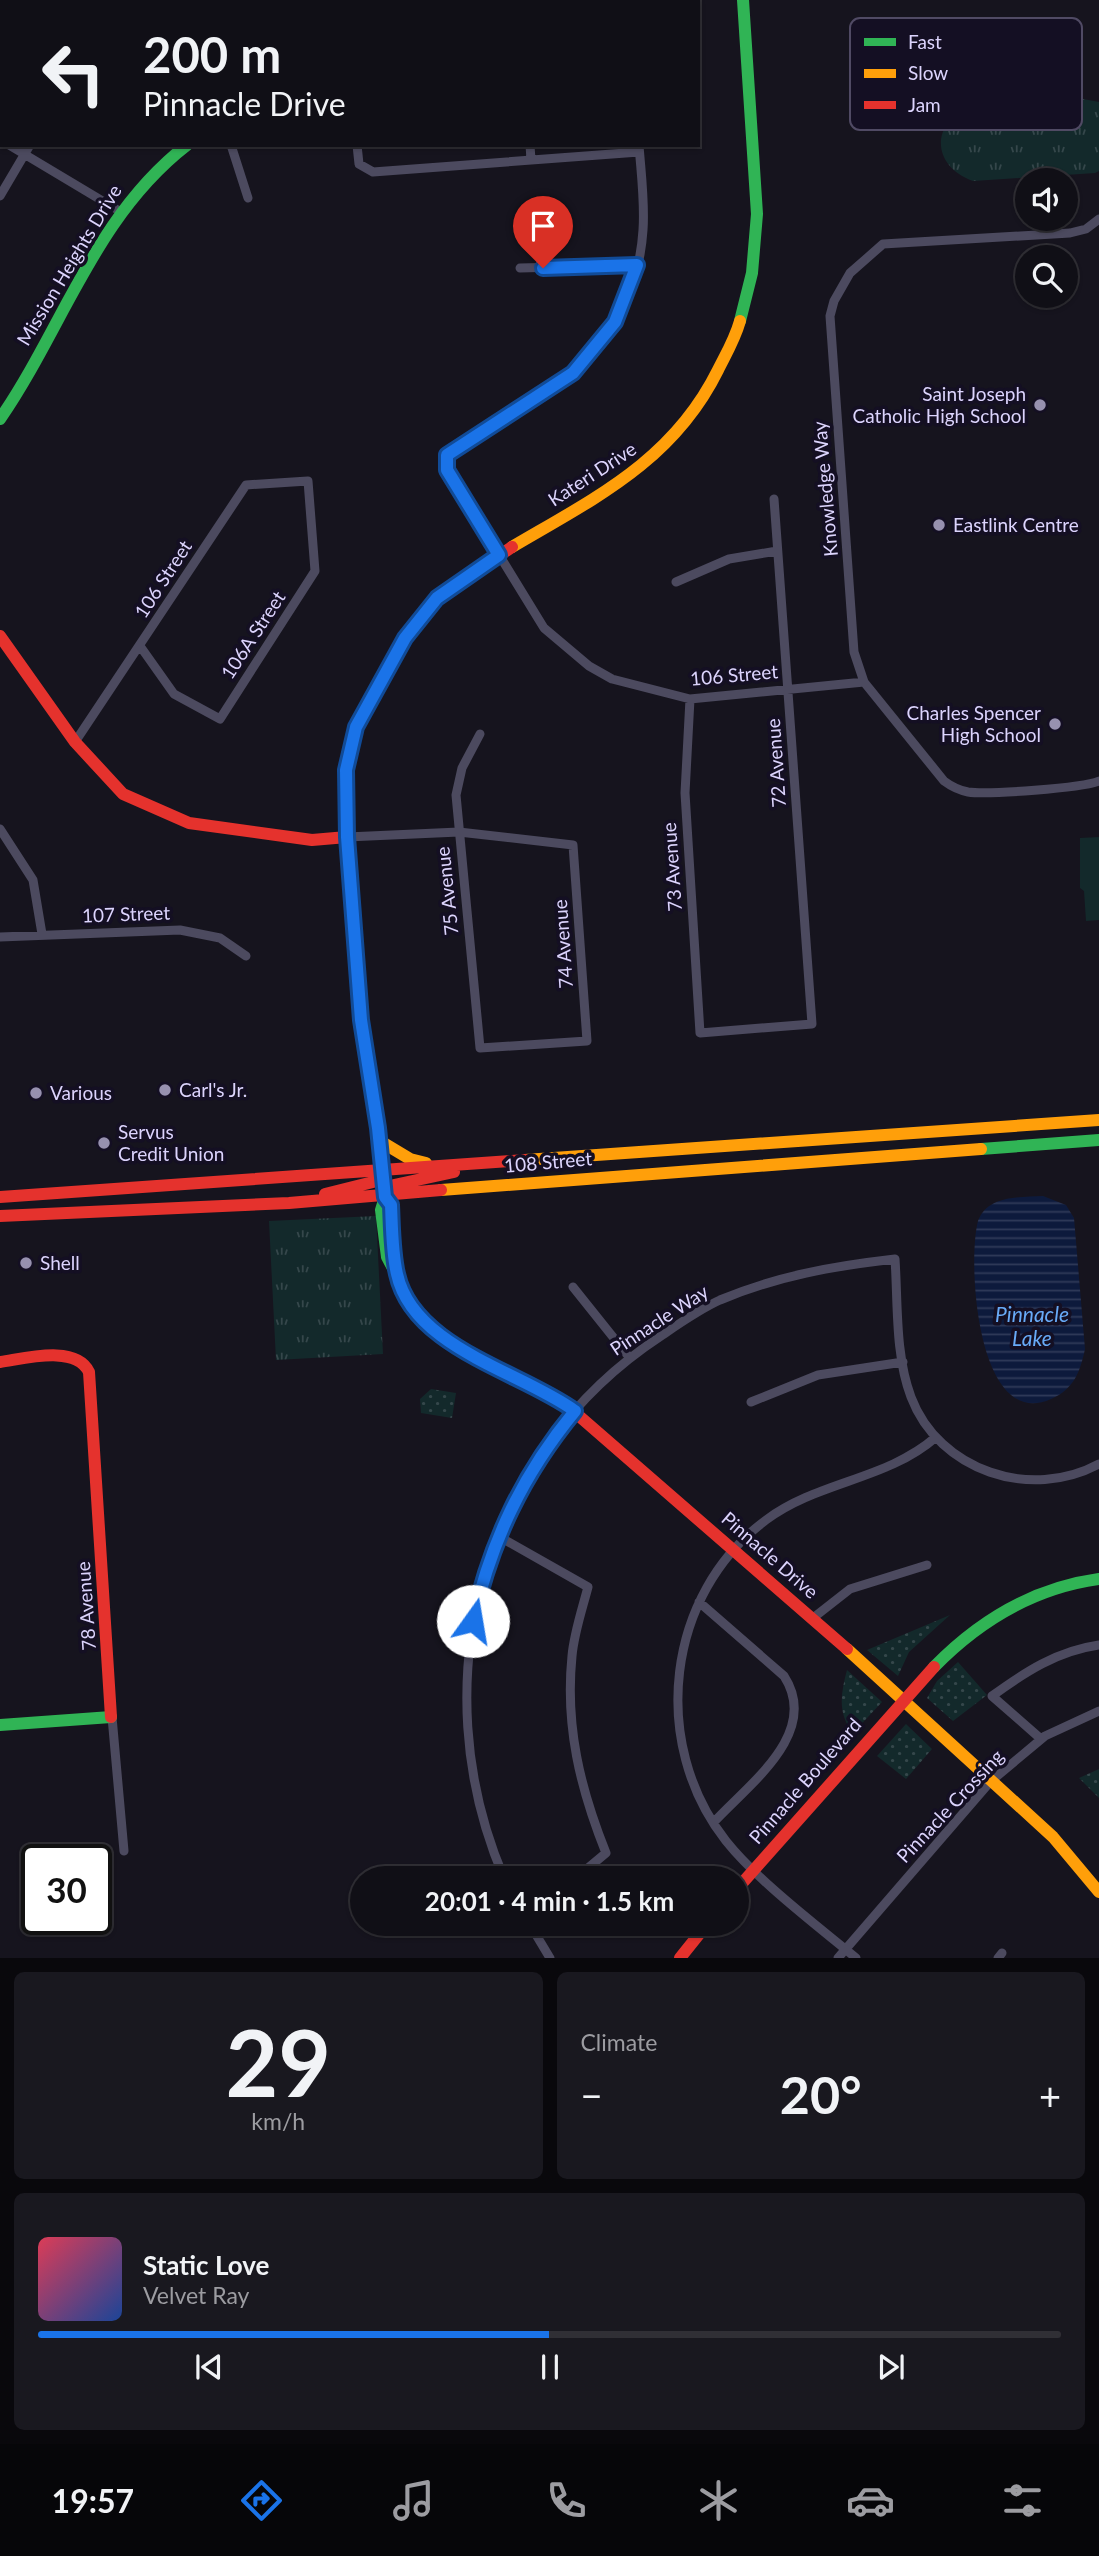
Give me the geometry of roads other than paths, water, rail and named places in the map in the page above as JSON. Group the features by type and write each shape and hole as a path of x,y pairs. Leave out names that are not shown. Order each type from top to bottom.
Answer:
{"street":[{"name":"Kateri Drive","path":"380,1140 361,1020 347,837 346,770 356,727 405,638 437,598 499,555 628,478 658,452 700,403 737,332 752,273 757,214 743,0"},
{"path":"12,147 121,212"},
{"path":"0,196 29,147"},
{"name":"Mission Heights Drive","path":"1,415 136,189 169,156 184,147"},
{"path":"232,147 248,198"},
{"path":"357,147 362,168 373,172 639,149 643,218 637,265 615,322 573,373 450,451 445,460 447,470 499,555"},
{"path":"530,147 531,160"},
{"name":"Knowledge Way","path":"1099,219 1086,229 1070,233 883,244 850,274 834,301 830,316 854,652 863,682 944,781 956,790 972,793 1067,787 1099,781"},
{"path":"520,268 637,265"},
{"name":"106 Street","path":"75,743 246,485 307,481 315,571"},
{"name":"72 Avenue","path":"700,1032 812,1024 774,499"},
{"path":"676,582 729,559 778,551"},
{"name":"106 Street","path":"499,555 544,628 589,666 612,679 690,699 863,682"},
{"name":"106A Street","path":"140,646 174,694 220,719 315,571"},
{"path":"0,636 75,743 123,794 170,817 189,824 312,839 459,832"},
{"name":"73 Avenue","path":"690,699 685,793 700,1032"},
{"name":"75 Avenue","path":"480,734 462,768 457,795 480,1048 587,1041"},
{"path":"0,829 33,880 42,934"},
{"name":"74 Avenue","path":"459,832 573,845 587,1041"},
{"name":"107 Street","path":"0,937 180,930 220,938 246,957"},
{"name":"108 Street","path":"0,1197 1099,1120"},
{"path":"380,1140 423,1163 459,1165"},
{"name":"Pinnacle Drive","path":"380,1140 385,1197 391,1205 397,1276 413,1306 447,1341 575,1411 813,1618 990,1782 1054,1837 1099,1892"},
{"name":"108 Street","path":"0,1216 385,1197 563,1179 1099,1140"},
{"path":"385,1197 394,1185 453,1173 459,1165"},
{"path":"264,1204 373,1182 383,1170"},
{"name":"Pinnacle Way","path":"499,1866 482,1821 475,1790 467,1714 467,1674 473,1621 498,1536 524,1481 575,1411 629,1357 718,1301 766,1283 826,1267 895,1259 903,1363"},
{"path":"573,1287 629,1357"},
{"name":"78 Avenue","path":"0,1362 59,1356 86,1366 91,1382 112,1717 124,1851"},
{"path":"751,1402 818,1375 903,1363 911,1397 936,1437 975,1467 1022,1480 1056,1480 1099,1464"},
{"path":"856,1958 753,1869 735,1851 714,1822 685,1759 678,1718 679,1666 699,1602 718,1567 733,1549 765,1521 792,1503 822,1489 891,1467 920,1451 936,1437"},
{"path":"498,1536 588,1587 572,1655 571,1727 583,1789 606,1853 590,1866"},
{"path":"813,1618 850,1589 927,1565"},
{"name":"Pinnacle Boulevard","path":"749,1874 903,1699 957,1643 1005,1608 1059,1587 1099,1579"},
{"path":"699,1602 784,1676 794,1700 793,1725 783,1747 714,1822"},
{"path":"1041,1739 992,1696 1035,1665 1081,1647 1099,1645"},
{"name":"Pinnacle Crossing","path":"838,1958 990,1782 1041,1739 1099,1711"},
{"path":"0,1725 112,1717"},
{"path":"537,1936 551,1958"},
{"path":"680,1958 698,1936"}],"water":[{"name":"Pinnacle Lake","path":"1043,1196 1066,1205 1074,1218 1085,1349 1071,1385 1051,1399 1026,1403 1007,1391 992,1368 977,1304 975,1242 979,1219 989,1206 1009,1198"}],"place":[{"name":"Saint Joseph Catholic High School","path":"1040,405"},
{"name":"Eastlink Centre","path":"939,525"},
{"name":"Charles Spencer High School","path":"1055,724"},
{"name":"Carl's Jr.","path":"165,1090"},
{"name":"Various","path":"36,1093"},
{"name":"Servus Credit Union","path":"104,1143"},
{"name":"Shell","path":"26,1263"}]}
